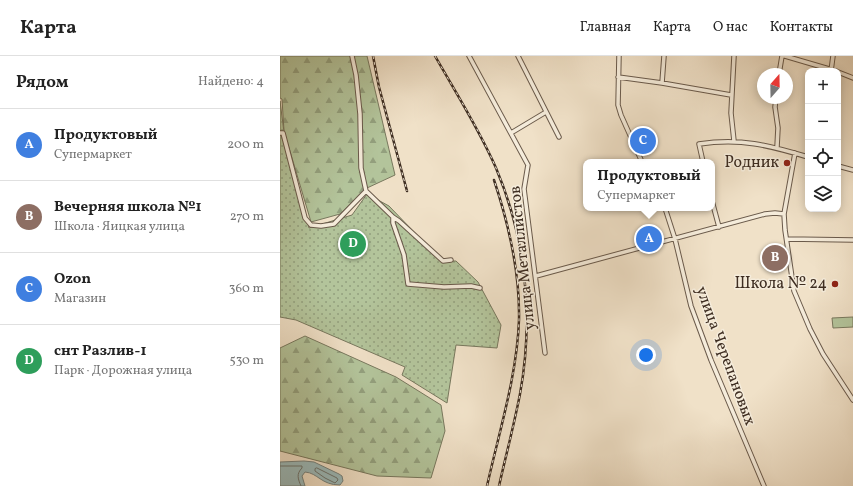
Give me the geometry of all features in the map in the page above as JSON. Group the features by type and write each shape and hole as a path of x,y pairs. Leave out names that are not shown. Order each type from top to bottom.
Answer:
{"street":[{"path":"352,56 356,75 360,114 361,168 366,191 443,261 451,260"},
{"name":"улица Металлистов","path":"469,56 528,165 524,189 545,353"},
{"path":"518,56 560,137"},
{"path":"619,56 618,105 626,128 641,159"},
{"path":"662,83 664,56"},
{"path":"734,56 731,95 734,141"},
{"path":"780,68 782,56"},
{"path":"785,56 824,68"},
{"path":"831,68 834,56"},
{"path":"841,73 853,78"},
{"path":"618,78 662,83 731,95"},
{"path":"775,104 778,128 777,147"},
{"path":"511,133 546,112"},
{"path":"280,133 283,133 305,218 311,225 321,226 334,224 366,191"},
{"path":"702,159 699,144 734,141 759,143 805,156"},
{"path":"795,153 784,214 794,291 823,354 853,400"},
{"path":"841,167 853,170"},
{"name":"улица Черепановых","path":"665,211 675,239 691,306 711,360 764,486"},
{"path":"715,211 719,227"},
{"path":"536,276 765,214 784,214"},
{"path":"393,217 393,223 404,255 408,284 471,286 480,288"},
{"path":"787,239 853,240"}],"green space":[{"path":"280,56 367,56 395,175 367,188 340,214 311,222 284,131 282,99 280,98"},
{"path":"280,101 284,132 309,228 352,215 367,194 389,206 442,261 456,261 478,282 501,325 497,348 456,345 447,403 402,375 405,367 296,320 280,317"},
{"path":"853,317 853,327 833,328 832,318"},
{"path":"305,336 396,377 441,405 445,431 431,478 377,476 280,451 280,348"}],"water":[{"path":"280,462 314,462 339,474 342,476 343,481 340,485 328,483 313,474 305,472 302,476 305,486 280,486"}],"railway":[{"path":"373,56 379,87 407,191"},
{"path":"435,56 475,125 496,168 506,195 520,251 526,308 524,365 518,406 499,486"},
{"path":"487,486 507,404 515,362 519,320 518,284 509,231 494,180"}],"place":[{"name":"Ozon","path":"643,141"},
{"name":"Родник","path":"787,163"},
{"name":"Продуктовый","path":"649,239"},
{"name":"снт Разлив-1","path":"353,244"},
{"name":"Вечерняя школа №1","path":"775,258"},
{"name":"Школа № 24","path":"835,284"}]}
